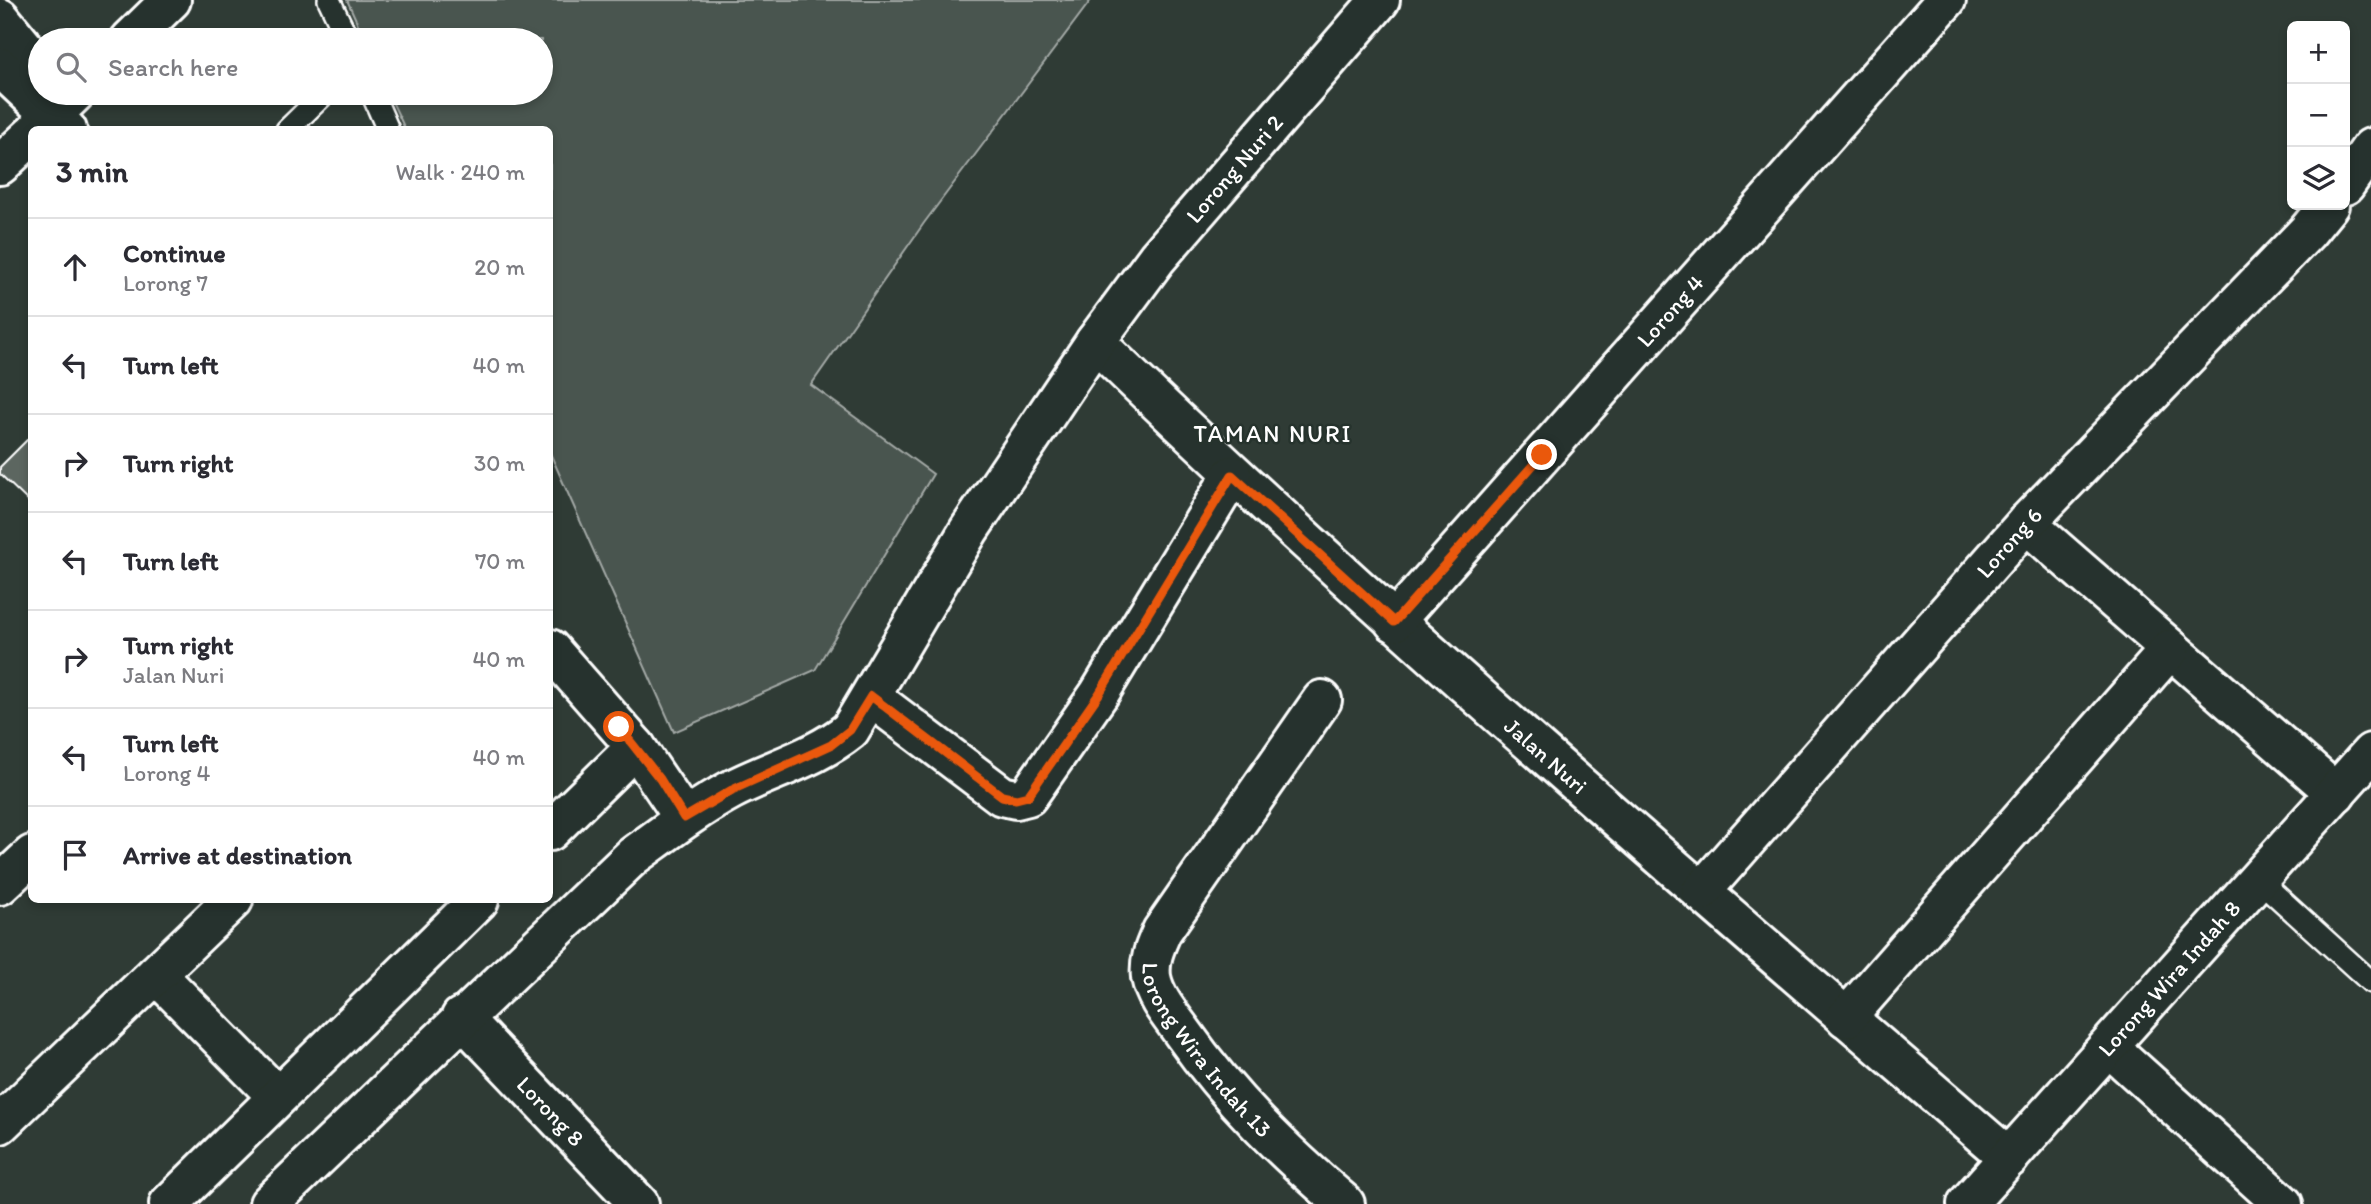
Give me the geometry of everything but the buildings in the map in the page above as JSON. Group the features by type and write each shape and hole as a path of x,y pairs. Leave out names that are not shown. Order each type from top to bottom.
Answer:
{"street":[{"path":"142,28 171,0"},
{"name":"Lorong Nuri 2","path":"269,1204 461,1017 633,856 684,818 732,790 831,745 850,730 969,530 1095,342 1157,258 1380,0"},
{"name":"Lorong 4","path":"1394,622 1946,0"},
{"path":"0,19 28,53"},
{"path":"0,67 28,90"},
{"path":"0,165 28,142"},
{"name":"Lorong 6","path":"1700,892 2026,523 2307,232 2325,210"},
{"name":"Jalan Nuri","path":"1095,342 1232,475 1394,622 1700,892 2009,1158"},
{"path":"871,696 1002,796 1016,799 1028,796 1099,694 1232,475"},
{"path":"2026,523 2336,793"},
{"path":"1846,1018 2170,649"},
{"path":"553,652 636,747 684,818"},
{"name":"Lorong Wira Indah 13","path":"1322,700 1162,931 1151,956 1152,978 1161,1002 1217,1081 1296,1161 1345,1204"},
{"path":"553,828 636,747"},
{"name":"Lorong Wira Indah 8","path":"1967,1204 2371,753"},
{"path":"0,885 28,859"},
{"path":"0,1124 230,903"},
{"path":"169,1204 276,1096 476,903"},
{"path":"156,974 276,1096"},
{"name":"Lorong 8","path":"461,1017 639,1204"},
{"path":"2109,1047 2283,1204"}],"lane":[{"path":"329,0 342,28"},
{"path":"290,126 312,105"},
{"path":"377,105 386,126"},
{"path":"2258,878 2371,982"}],"shaded area":[{"path":"347,0 1091,0 924,223 811,385 933,474 815,670 674,732 553,460 553,126 404,126 394,105 553,105 553,28 360,28"}],"district":[{"name":"TAMAN NURI","path":"1273,434"}],"route":[{"path":"619,727 660,779 684,818 732,790 831,745 850,730 871,696 1002,796 1016,799 1028,796 1099,694 1232,475 1394,622 1542,455"}]}
